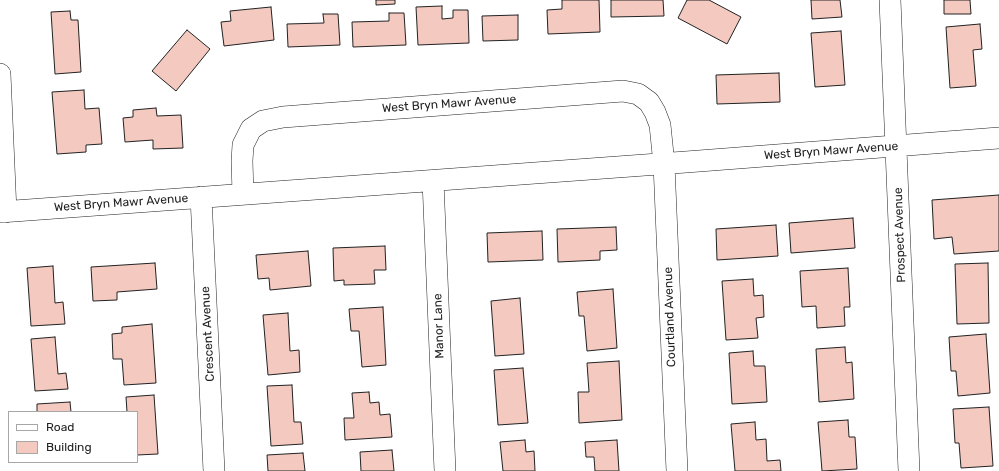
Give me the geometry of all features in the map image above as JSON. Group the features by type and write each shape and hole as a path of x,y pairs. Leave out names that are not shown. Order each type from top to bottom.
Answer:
{"street":[{"name":"Prospect Avenue","path":"890,0 909,471"},
{"path":"0,74 3,212"},
{"name":"West Bryn Mawr Avenue","path":"243,194 243,145 251,129 263,121 283,117 623,91 638,94 649,102 656,112 660,125 664,164"},
{"name":"West Bryn Mawr Avenue","path":"3,212 999,138"},
{"name":"Courtland Avenue","path":"664,164 677,471"},
{"name":"Manor Lane","path":"433,181 445,471"},
{"name":"Crescent Avenue","path":"201,197 214,471"}],"building":[{"path":"376,0 395,0 395,4 376,5"},
{"path":"562,0 599,0 600,32 548,34 547,10 562,9"},
{"path":"611,0 663,0 664,16 611,17"},
{"path":"687,0 709,0 741,17 727,44 678,18"},
{"path":"811,0 840,0 842,17 812,19"},
{"path":"944,0 970,0 971,14 944,14"},
{"path":"442,6 442,19 453,18 453,10 468,10 469,43 418,45 416,7"},
{"path":"271,7 274,40 224,46 221,22 231,21 230,11"},
{"path":"70,11 71,20 78,20 81,72 55,74 51,12"},
{"path":"389,13 404,13 406,45 353,47 352,22 389,21"},
{"path":"323,14 338,14 340,45 288,47 287,24 324,23"},
{"path":"518,15 518,40 483,41 482,16"},
{"path":"980,24 982,49 973,50 976,86 950,88 946,27"},
{"path":"187,30 210,49 176,91 152,71"},
{"path":"841,31 845,85 815,87 811,33"},
{"path":"779,73 780,102 717,104 716,75"},
{"path":"84,90 85,109 99,108 102,144 86,145 86,152 57,154 52,92"},
{"path":"156,108 157,116 181,115 183,148 153,149 153,140 125,142 123,118 133,117 133,110"},
{"path":"999,195 999,251 954,254 952,237 934,239 932,200"},
{"path":"853,218 855,248 791,253 789,223"},
{"path":"776,225 778,256 717,260 716,229"},
{"path":"616,227 617,250 600,251 600,260 558,262 557,229"},
{"path":"542,231 543,260 488,262 487,233"},
{"path":"385,246 386,270 374,270 375,284 344,285 344,280 334,281 333,248"},
{"path":"308,251 311,286 270,290 269,278 258,279 256,255"},
{"path":"155,263 157,289 117,292 117,300 93,301 91,267"},
{"path":"988,263 989,323 957,324 955,264"},
{"path":"53,266 55,303 63,302 65,324 31,326 27,268"},
{"path":"848,268 850,307 844,307 845,326 817,328 816,306 802,307 800,271"},
{"path":"753,279 754,296 763,295 764,317 756,318 758,338 726,340 722,281"},
{"path":"613,289 617,348 587,351 584,316 579,316 577,292"},
{"path":"520,298 524,354 495,356 491,301"},
{"path":"383,307 386,365 362,367 359,331 351,331 349,309"},
{"path":"288,313 290,351 299,350 300,372 268,375 263,315"},
{"path":"152,324 156,383 124,385 122,359 113,359 112,334 122,333 122,327"},
{"path":"986,334 990,393 958,396 956,371 951,371 949,337"},
{"path":"55,337 58,374 66,373 68,389 35,391 31,339"},
{"path":"845,347 846,363 852,362 854,399 819,402 816,349"},
{"path":"753,351 754,366 765,366 767,402 732,404 729,353"},
{"path":"619,361 622,420 579,423 578,392 589,392 587,363"},
{"path":"523,368 528,423 498,425 494,370"},
{"path":"292,385 294,422 301,422 303,444 271,446 267,386"},
{"path":"369,392 370,403 379,402 380,415 390,414 392,437 345,440 344,418 354,418 352,393"},
{"path":"154,395 158,454 138,455 138,411 127,411 126,397"},
{"path":"70,402 71,411 37,411 37,404"},
{"path":"989,407 993,466 961,468 959,443 955,443 953,409"},
{"path":"848,420 849,437 855,437 857,469 822,471 818,422"},
{"path":"755,422 756,440 766,439 767,461 780,460 781,471 735,471 731,424"},
{"path":"525,440 526,452 534,451 535,471 503,471 500,442"},
{"path":"617,440 619,471 595,471 594,457 586,457 585,442"},
{"path":"392,450 394,471 361,471 360,452"},
{"path":"303,453 305,471 268,471 267,455"}]}
